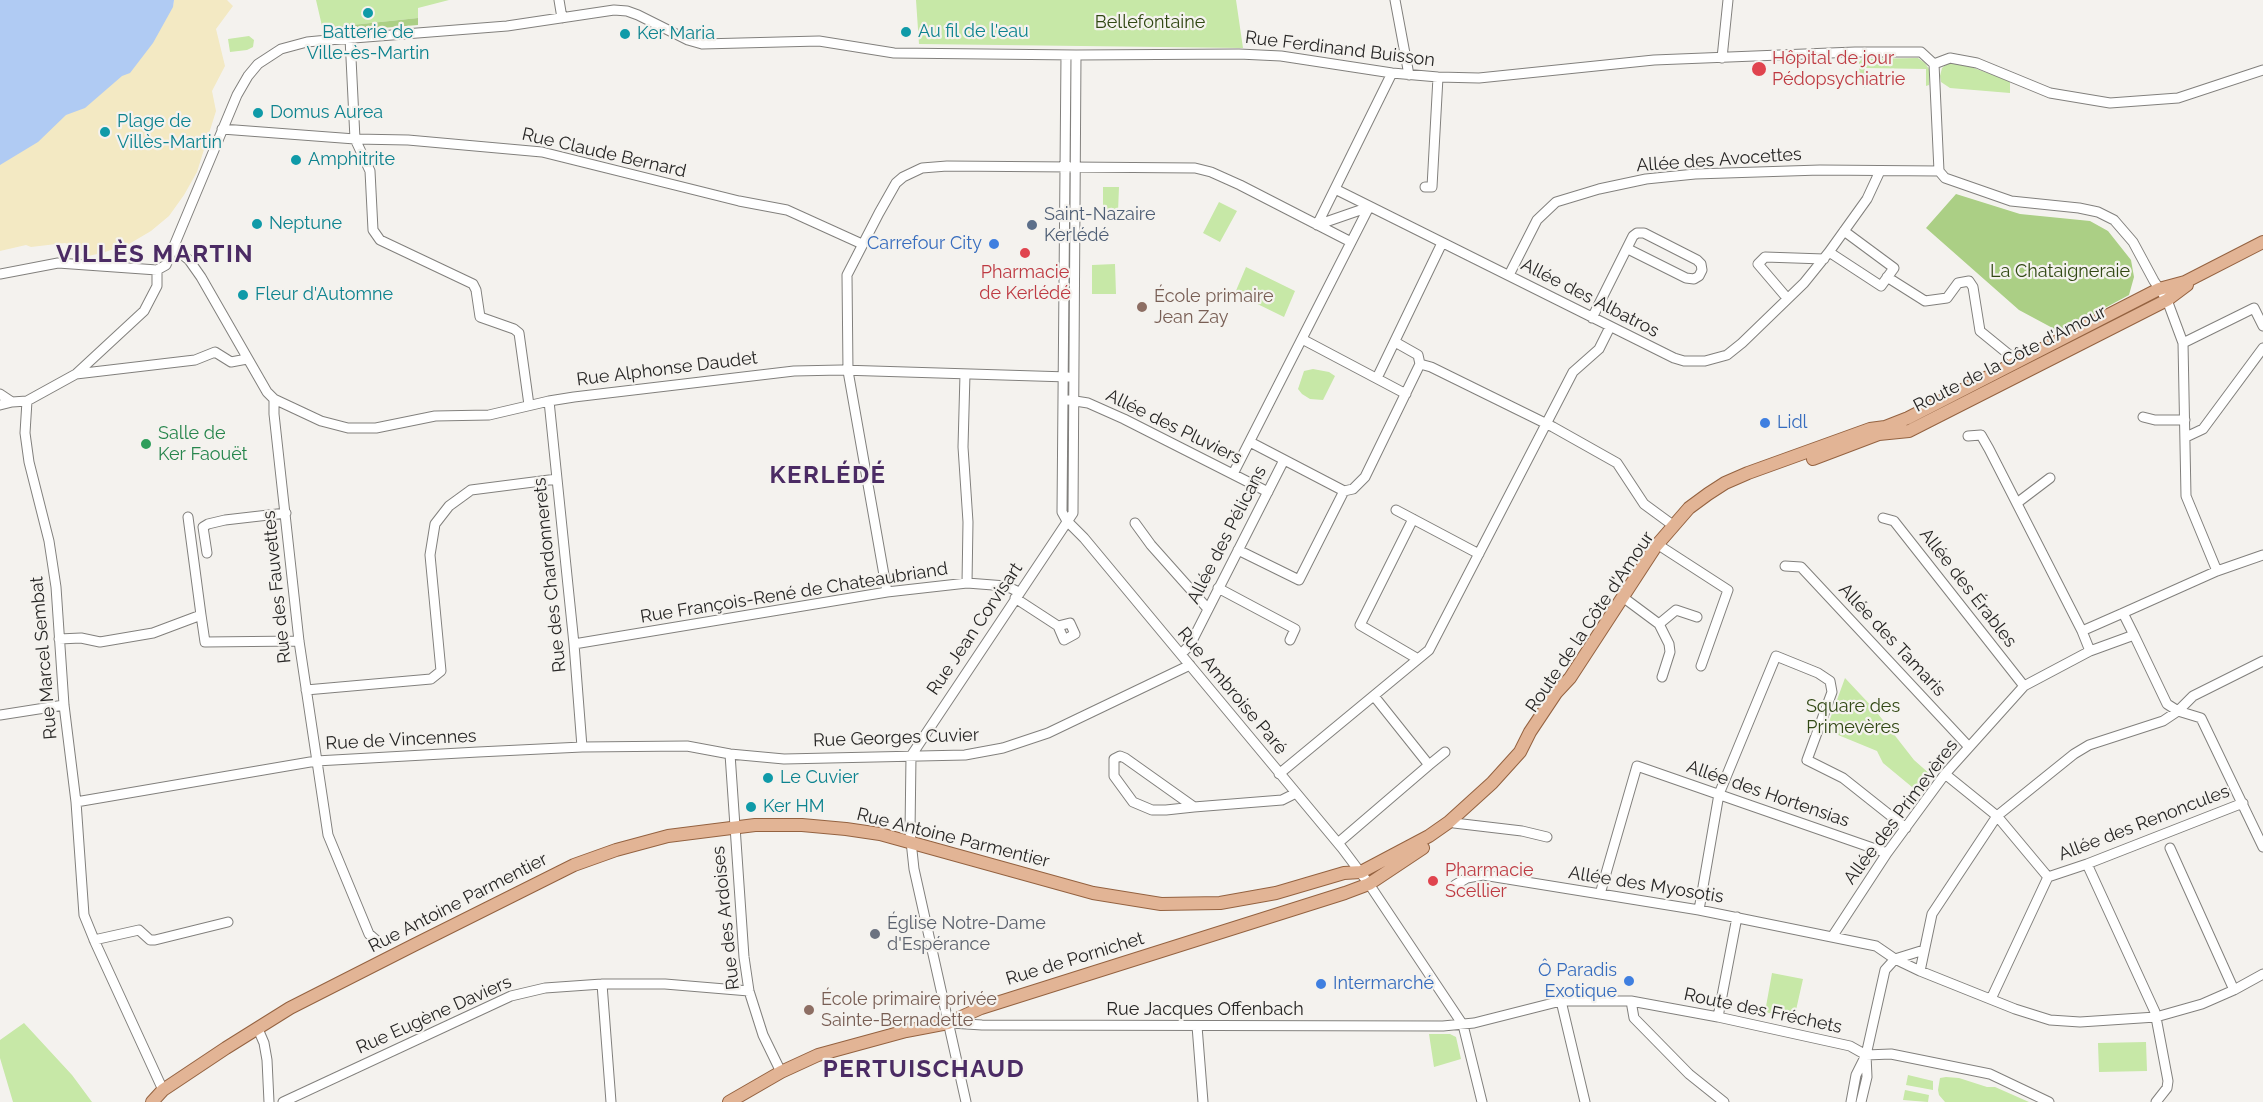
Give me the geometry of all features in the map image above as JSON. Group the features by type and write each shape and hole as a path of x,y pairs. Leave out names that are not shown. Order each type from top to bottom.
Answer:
{"main road":[{"name":"Route de la Côte d'Amour","path":"1405,849 1449,822 1472,802 1520,752 1530,732 1556,693 1570,678 1642,566 1689,508 1725,483 1870,429 1892,425 2159,289 2185,282 2263,242"},
{"name":"Route de la Côte d'Amour","path":"1369,884 1423,848 1496,785 1521,756 1550,716 1624,598 1660,546 1698,510 1732,488 1879,434 1909,430 2167,300 2182,287 2263,247"},
{"name":"Rue Antoine Parmentier","path":"153,1102 163,1090 290,1008 574,865 616,850 668,836 734,827 802,825 846,829 880,834 1094,892 1161,904 1220,903 1276,893 1344,873 1361,872 1405,849"},
{"name":"Rue de Pornichet","path":"729,1102 781,1072 818,1055 906,1031 948,1023 981,1008 1369,884"}],"street":[{"path":"559,0 562,18"},
{"path":"1395,0 1408,75"},
{"path":"1722,58 1728,0"},
{"name":"Rue Ferdinand Buisson","path":"157,270 166,265 174,248 237,94 258,64 281,49 307,42 475,29 614,10 627,11 688,40 702,44 819,41 894,53 1239,54 1281,56 1392,73 1438,77 1479,78 1654,60 1856,52 1921,52 1934,64"},
{"path":"350,38 356,139 370,171 373,230 380,240 473,284 477,290 480,317 514,329 519,333 529,405"},
{"path":"1069,377 1063,400 1062,512 1067,521 1073,513 1074,400 1069,377 1071,55"},
{"path":"2217,572 2186,496 2182,343 2167,300 2133,242 2114,220 2097,212 2079,208 2011,201 1946,178 1939,171 1934,64 1950,58 1977,63 2050,93 2109,103 2178,98 2263,70"},
{"path":"1317,225 1392,73"},
{"path":"1425,187 1432,187 1438,77"},
{"name":"Rue Claude Bernard","path":"222,129 356,139 408,140 542,152 739,201 787,210 862,244"},
{"path":"887,592 848,370 847,276 896,183 903,177 922,168 963,165 1195,168 1230,181 1351,242"},
{"name":"Allée des Avocettes","path":"1509,275 1537,219 1556,202 1599,189 1646,178 1695,174 1820,170 1939,171"},
{"name":"Allée des Albatros","path":"1335,189 1674,358 1695,361 1715,360 1727,354 1742,343 1804,283 1867,199 1880,171"},
{"path":"1317,225 1369,207"},
{"path":"1233,474 1369,207"},
{"path":"1787,298 1758,264 1765,257 1827,255 1881,286 1894,268 1844,231"},
{"path":"1592,318 1633,236 1637,233 1644,233 1697,260 1702,270 1694,279 1686,278 1628,249"},
{"path":"1377,378 1442,243"},
{"path":"174,248 189,260 201,277 267,392 274,399"},
{"path":"0,274 58,263 157,270 157,286 144,311 76,374 27,402 0,405"},
{"path":"1887,278 1926,301 1947,298 1958,283 1968,281 1973,287 1980,331 2018,362"},
{"path":"2182,343 2254,308 2263,326"},
{"path":"1280,774 1429,650 1574,372 1599,349 1610,327"},
{"path":"1302,339 1406,394"},
{"path":"1250,442 1344,491 1353,489 1365,477 1420,364 1418,355 1395,342"},
{"path":"2186,437 2204,429 2263,348"},
{"path":"76,374 195,360 214,352 231,362 248,359"},
{"path":"1420,364 1431,367 1545,424 1617,463 1644,504 1674,526"},
{"name":"Rue Alphonse Daudet","path":"274,399 321,421 348,428 376,428 435,416 489,415 549,401 794,371 848,370 1069,377"},
{"path":"966,374 963,447 968,522 967,583"},
{"path":"0,394 12,402"},
{"name":"Rue des Fauvettes","path":"274,399 299,641 328,835 369,934 377,941"},
{"name":"Allée des Pluviers","path":"1063,400 1088,403 1124,419 1268,492"},
{"name":"Rue des Chardonnerets","path":"549,401 574,644 582,747"},
{"name":"Rue Marcel Sembat","path":"27,402 25,433 29,462 49,541 56,587 58,639 76,802 84,915 163,1090"},
{"path":"2143,417 2155,420 2185,420"},
{"path":"1968,436 1981,435 2082,631 2090,651"},
{"name":"Allée des Pélicans","path":"1181,654 1190,645 1284,460"},
{"path":"306,690 431,679 441,672 430,555 435,524 449,506 471,490 557,478"},
{"path":"2017,503 2050,478"},
{"path":"1238,550 1299,580 1344,491"},
{"path":"1396,510 1479,554"},
{"path":"207,553 203,527 208,524 286,513"},
{"path":"188,517 205,642 299,641"},
{"name":"Allée des Érables","path":"1882,518 1894,521 2024,686"},
{"path":"1413,519 1360,625 1418,658"},
{"name":"Rue Jean Corvisart","path":"911,756 1067,521"},
{"name":"Rue Ambroise Paré","path":"1067,521 1084,538 1361,872 1463,1025 1482,1102"},
{"path":"1135,523 1151,545 1208,609"},
{"path":"1660,546 1728,590 1701,666"},
{"path":"2082,631 2217,572 2263,555"},
{"name":"Allée des Tamaris","path":"1785,566 1801,567 1969,747"},
{"name":"Rue François-René de Chateaubriand","path":"574,644 887,592 967,583 1006,586 1058,626"},
{"path":"1218,588 1295,629 1290,640"},
{"path":"1624,598 1659,624 1670,652 1662,677"},
{"path":"1659,624 1676,610 1697,617"},
{"path":"2123,613 2167,704 2178,711 2201,718 2263,847"},
{"path":"58,639 81,638 100,642 153,633 201,615"},
{"name":"Allée des Primevères","path":"1832,937 1887,853 1945,774 2024,686 2090,651 2134,635"},
{"path":"1699,910 1719,794 1776,656 1818,673 1830,681 1832,692 1807,760 1843,778 1905,828"},
{"path":"1920,971 1932,914 1997,816 2081,750 2163,721 2178,711 2193,696 2263,661"},
{"name":"Rue Georges Cuvier","path":"730,754 784,759 965,755 1002,748 1056,729 1190,665"},
{"path":"1374,696 1429,765"},
{"path":"0,716 64,705"},
{"name":"Rue de Vincennes","path":"76,802 316,761 582,747 687,746 730,754"},
{"path":"1338,843 1445,752"},
{"name":"Rue des Ardoises","path":"730,754 744,957 749,991 763,1035 781,1072"},
{"path":"911,756 911,842 915,872 966,1102"},
{"path":"1194,807 1125,758 1120,756 1114,759 1114,776 1133,802 1152,810 1194,807 1282,800 1296,793"},
{"name":"Allée des Hortensias","path":"1600,894 1637,766 1887,853"},
{"path":"1945,774 1997,816 2048,877"},
{"name":"Allée des Renoncules","path":"1991,999 2048,877 2242,803"},
{"path":"1454,823 1522,831 1547,837"},
{"path":"2170,848 2234,990"},
{"path":"2087,864 2151,1000 2156,1017 2168,1081 2167,1088 2156,1102"},
{"name":"Allée des Myosotis","path":"1455,885 1467,878 1483,875 1699,910 1876,946 1895,959 1920,971 2050,1020 2080,1022 2156,1017 2202,1004 2263,974"},
{"path":"1718,1017 1737,917"},
{"path":"94,940 139,930 150,940 155,940 228,922"},
{"path":"1851,1102 1856,1075 1866,1055 1885,970 1895,959 1924,950"},
{"path":"602,984 610,1102"},
{"name":"Rue Eugène Daviers","path":"283,1102 511,996 544,988 602,984 664,984 749,991"},
{"path":"1561,1001 1585,1102"},
{"name":"Route des Fréchets","path":"1463,1025 1512,1015 1561,1001 1631,1001 1718,1017 1850,1046 1866,1055 1892,1054 1990,1074 2049,1102"},
{"path":"1631,1001 1634,1018 1689,1074 1724,1102"},
{"name":"Rue Jacques Offenbach","path":"948,1023 1197,1026 1463,1025"},
{"path":"1197,1026 1203,1102"},
{"path":"258,1029 264,1043 267,1060 269,1102"},
{"path":"1861,1102 1867,1077 1866,1055"}],"green space":[{"name":"Batterie de Ville-ès-Martin","path":"316,0 449,0 418,8 418,18 333,27 322,26"},
{"name":"Bellefontaine","path":"916,0 1236,0 1243,48 919,44"},
{"path":"418,18 418,25 334,32 333,27"},
{"path":"249,36 254,40 253,47 230,52 228,39"},
{"path":"1918,58 1929,69 1929,85 1926,86 1926,69 1865,68 1865,88 1860,83 1859,62 1862,59"},
{"path":"1957,62 2010,81 2010,93 1950,88 1941,82 1942,68 1947,64"},
{"path":"1103,187 1119,187 1118,212 1103,212"},
{"name":"La Chataigneraie","path":"1956,194 2020,214 2090,221 2108,231 2131,260 2134,277 2129,295 2060,332 2019,310 1926,228"},
{"path":"1219,202 1237,211 1220,242 1203,233"},
{"path":"1115,264 1116,294 1092,294 1092,265"},
{"path":"1246,267 1295,291 1284,317 1235,293"},
{"path":"1313,369 1329,372 1335,376 1323,400 1310,399 1298,389 1304,371"},
{"name":"Square des Primevères","path":"1845,678 1875,710 1914,760 1931,775 1918,792 1883,763 1877,751 1826,730"},
{"path":"1772,973 1803,979 1794,1019 1765,1012"},
{"path":"24,1023 72,1075 92,1102 13,1102 0,1058 0,1040"},
{"path":"1429,1034 1450,1034 1456,1037 1461,1059 1434,1067"},
{"path":"2146,1042 2147,1071 2099,1072 2098,1043"},
{"path":"1908,1075 1933,1081 1933,1090 1906,1085"},
{"path":"1946,1077 1995,1087 2029,1102 1945,1102 1938,1090 1940,1078"},
{"path":"1905,1090 1929,1095 1928,1102 1903,1100"}],"sand":[{"name":"Plage de Villès-Martin","path":"174,0 227,0 233,6 216,29 225,66 212,91 216,111 197,172 184,195 169,216 151,231 129,244 102,253 88,256 77,247 65,243 31,247 26,245 0,251 0,122 173,6"}],"water":[{"path":"0,0 174,0 173,7 153,43 130,73 122,76 85,108 66,115 38,142 0,165"}],"place":[{"name":"Batterie de Ville-ès-Martin","path":"368,13"},
{"name":"Au fil de l'eau","path":"906,32"},
{"name":"Ker Maria","path":"625,34"},
{"name":"Hôpital de jour Pédopsychiatrie","path":"1759,69"},
{"name":"Domus Aurea","path":"258,113"},
{"name":"Plage de Villès-Martin","path":"105,132"},
{"name":"Amphitrite","path":"296,160"},
{"name":"Neptune","path":"257,224"},
{"name":"Saint-Nazaire Kerlédé","path":"1032,225"},
{"name":"Carrefour City","path":"994,244"},
{"name":"Pharmacie de Kerlédé","path":"1025,253"},
{"name":"Fleur d'Automne","path":"243,295"},
{"name":"École primaire Jean Zay","path":"1142,307"},
{"name":"Lidl","path":"1765,423"},
{"name":"Salle de Ker Faouët","path":"146,444"},
{"name":"Le Cuvier","path":"768,778"},
{"name":"Ker HM","path":"751,807"},
{"name":"Pharmacie Scellier","path":"1433,881"},
{"name":"Église Notre-Dame d'Espérance","path":"875,934"},
{"name":"Ô Paradis Exotique","path":"1629,981"},
{"name":"Intermarché","path":"1321,984"},
{"name":"École primaire privée Sainte-Bernadette","path":"809,1010"}],"district":[{"name":"VILLÈS MARTIN","path":"155,255"},
{"name":"KERLÉDÉ","path":"828,476"},
{"name":"PERTUISCHAUD","path":"924,1070"}]}
